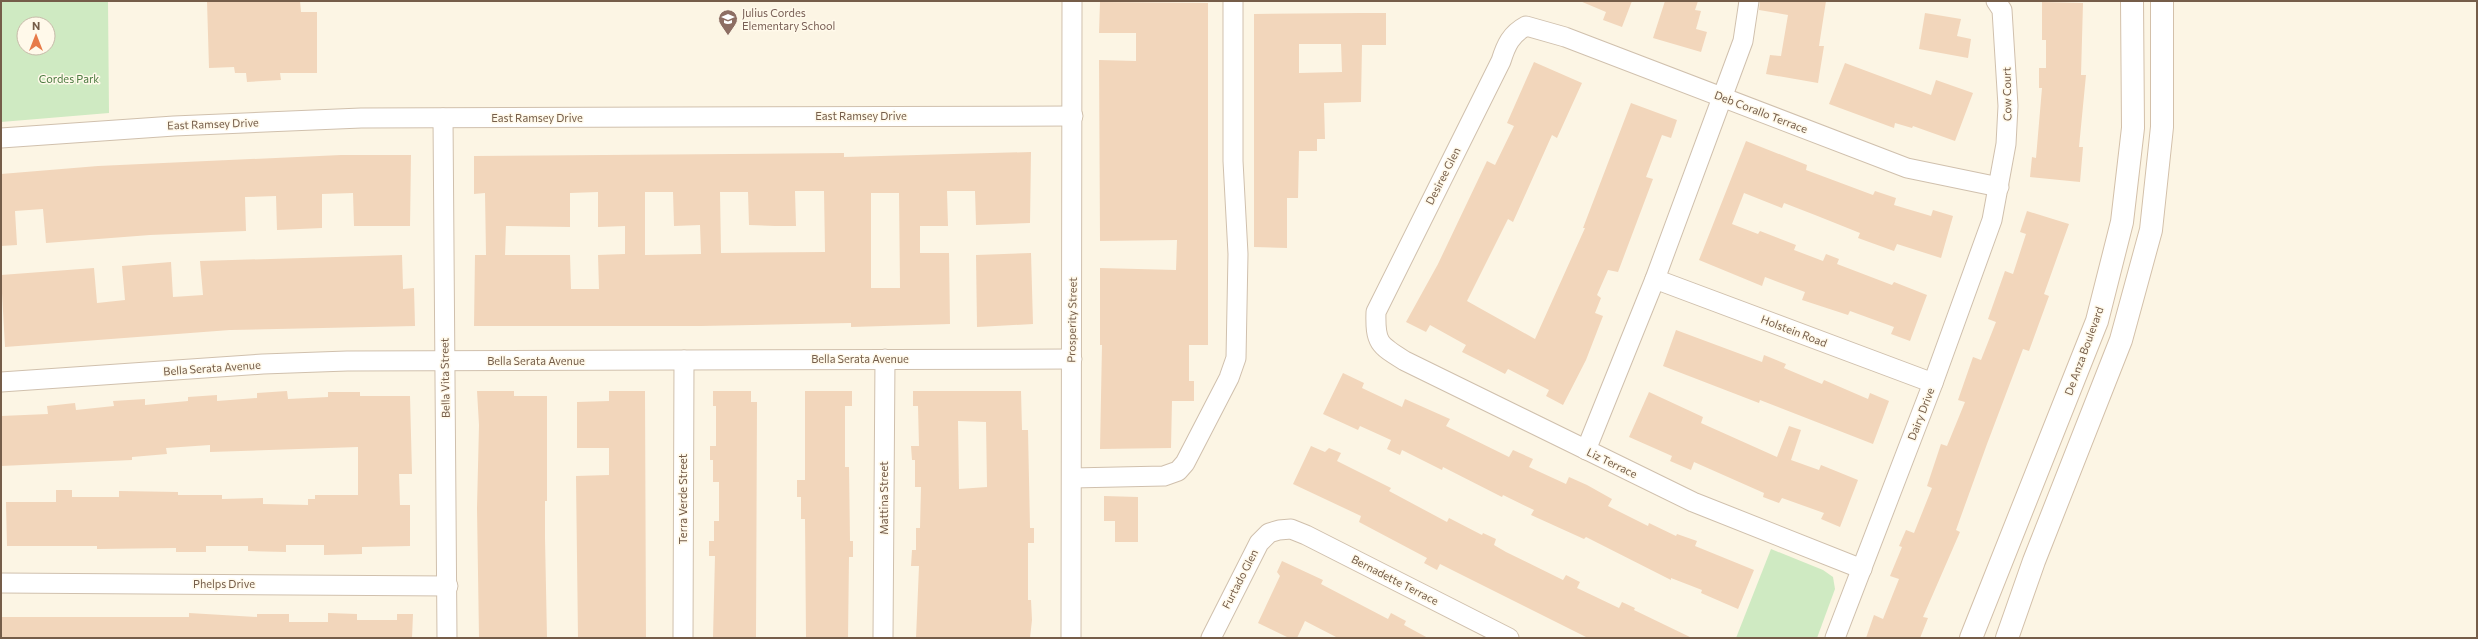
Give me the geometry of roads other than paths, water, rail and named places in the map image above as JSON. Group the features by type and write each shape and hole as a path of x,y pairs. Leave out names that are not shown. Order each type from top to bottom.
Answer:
{"street":[{"name":"Prosperity Street","path":"1071,638 1072,1"},
{"path":"1072,478 1164,476 1178,471 1185,462 1196,442 1229,378 1236,358 1238,262 1233,161 1233,1"},
{"path":"1586,450 1655,279 1743,41 1749,1"},
{"name":"Cow Court","path":"1996,1 2002,10 2008,106 2006,144 1999,187"},
{"name":"De Anza Boulevard","path":"1971,638 2097,321 2122,222 2133,128 2132,1"},
{"path":"2007,638 2034,561 2121,340 2151,230 2162,127 2162,1"},
{"name":"Deb Corallo Terrace","path":"1526,26 1565,37 1907,168 1999,187"},
{"name":"Desiree Glen","path":"1375,334 1376,312 1501,61 1507,42 1516,31 1526,26"},
{"name":"East Ramsey Drive","path":"1,138 174,126 361,118 1073,116"},
{"name":"Bella Vita Street","path":"443,118 444,362 448,586 447,638"},
{"name":"Dairy Drive","path":"1835,638 1980,258 1992,220 1999,187"},
{"name":"Holstein Road","path":"1655,279 1933,383"},
{"name":"Liz Terrace","path":"1375,334 1386,350 1405,361 1693,502 1862,569"},
{"name":"Mattina Street","path":"883,638 885,358"},
{"name":"Bella Serata Avenue","path":"1,382 263,364 347,361 444,362 1072,358"},
{"name":"Terra Verde Street","path":"683,638 684,360"},
{"name":"Bernadette Terrace","path":"1279,530 1291,529 1306,535 1509,638"},
{"name":"Furtado Glen","path":"1211,638 1259,543 1269,533 1279,530"},
{"name":"Phelps Drive","path":"1,583 448,586"}],"place":[{"name":"Julius Cordes Elementary School","path":"728,36"}],"park label":[{"name":"Cordes Park","path":"69,79"}]}
